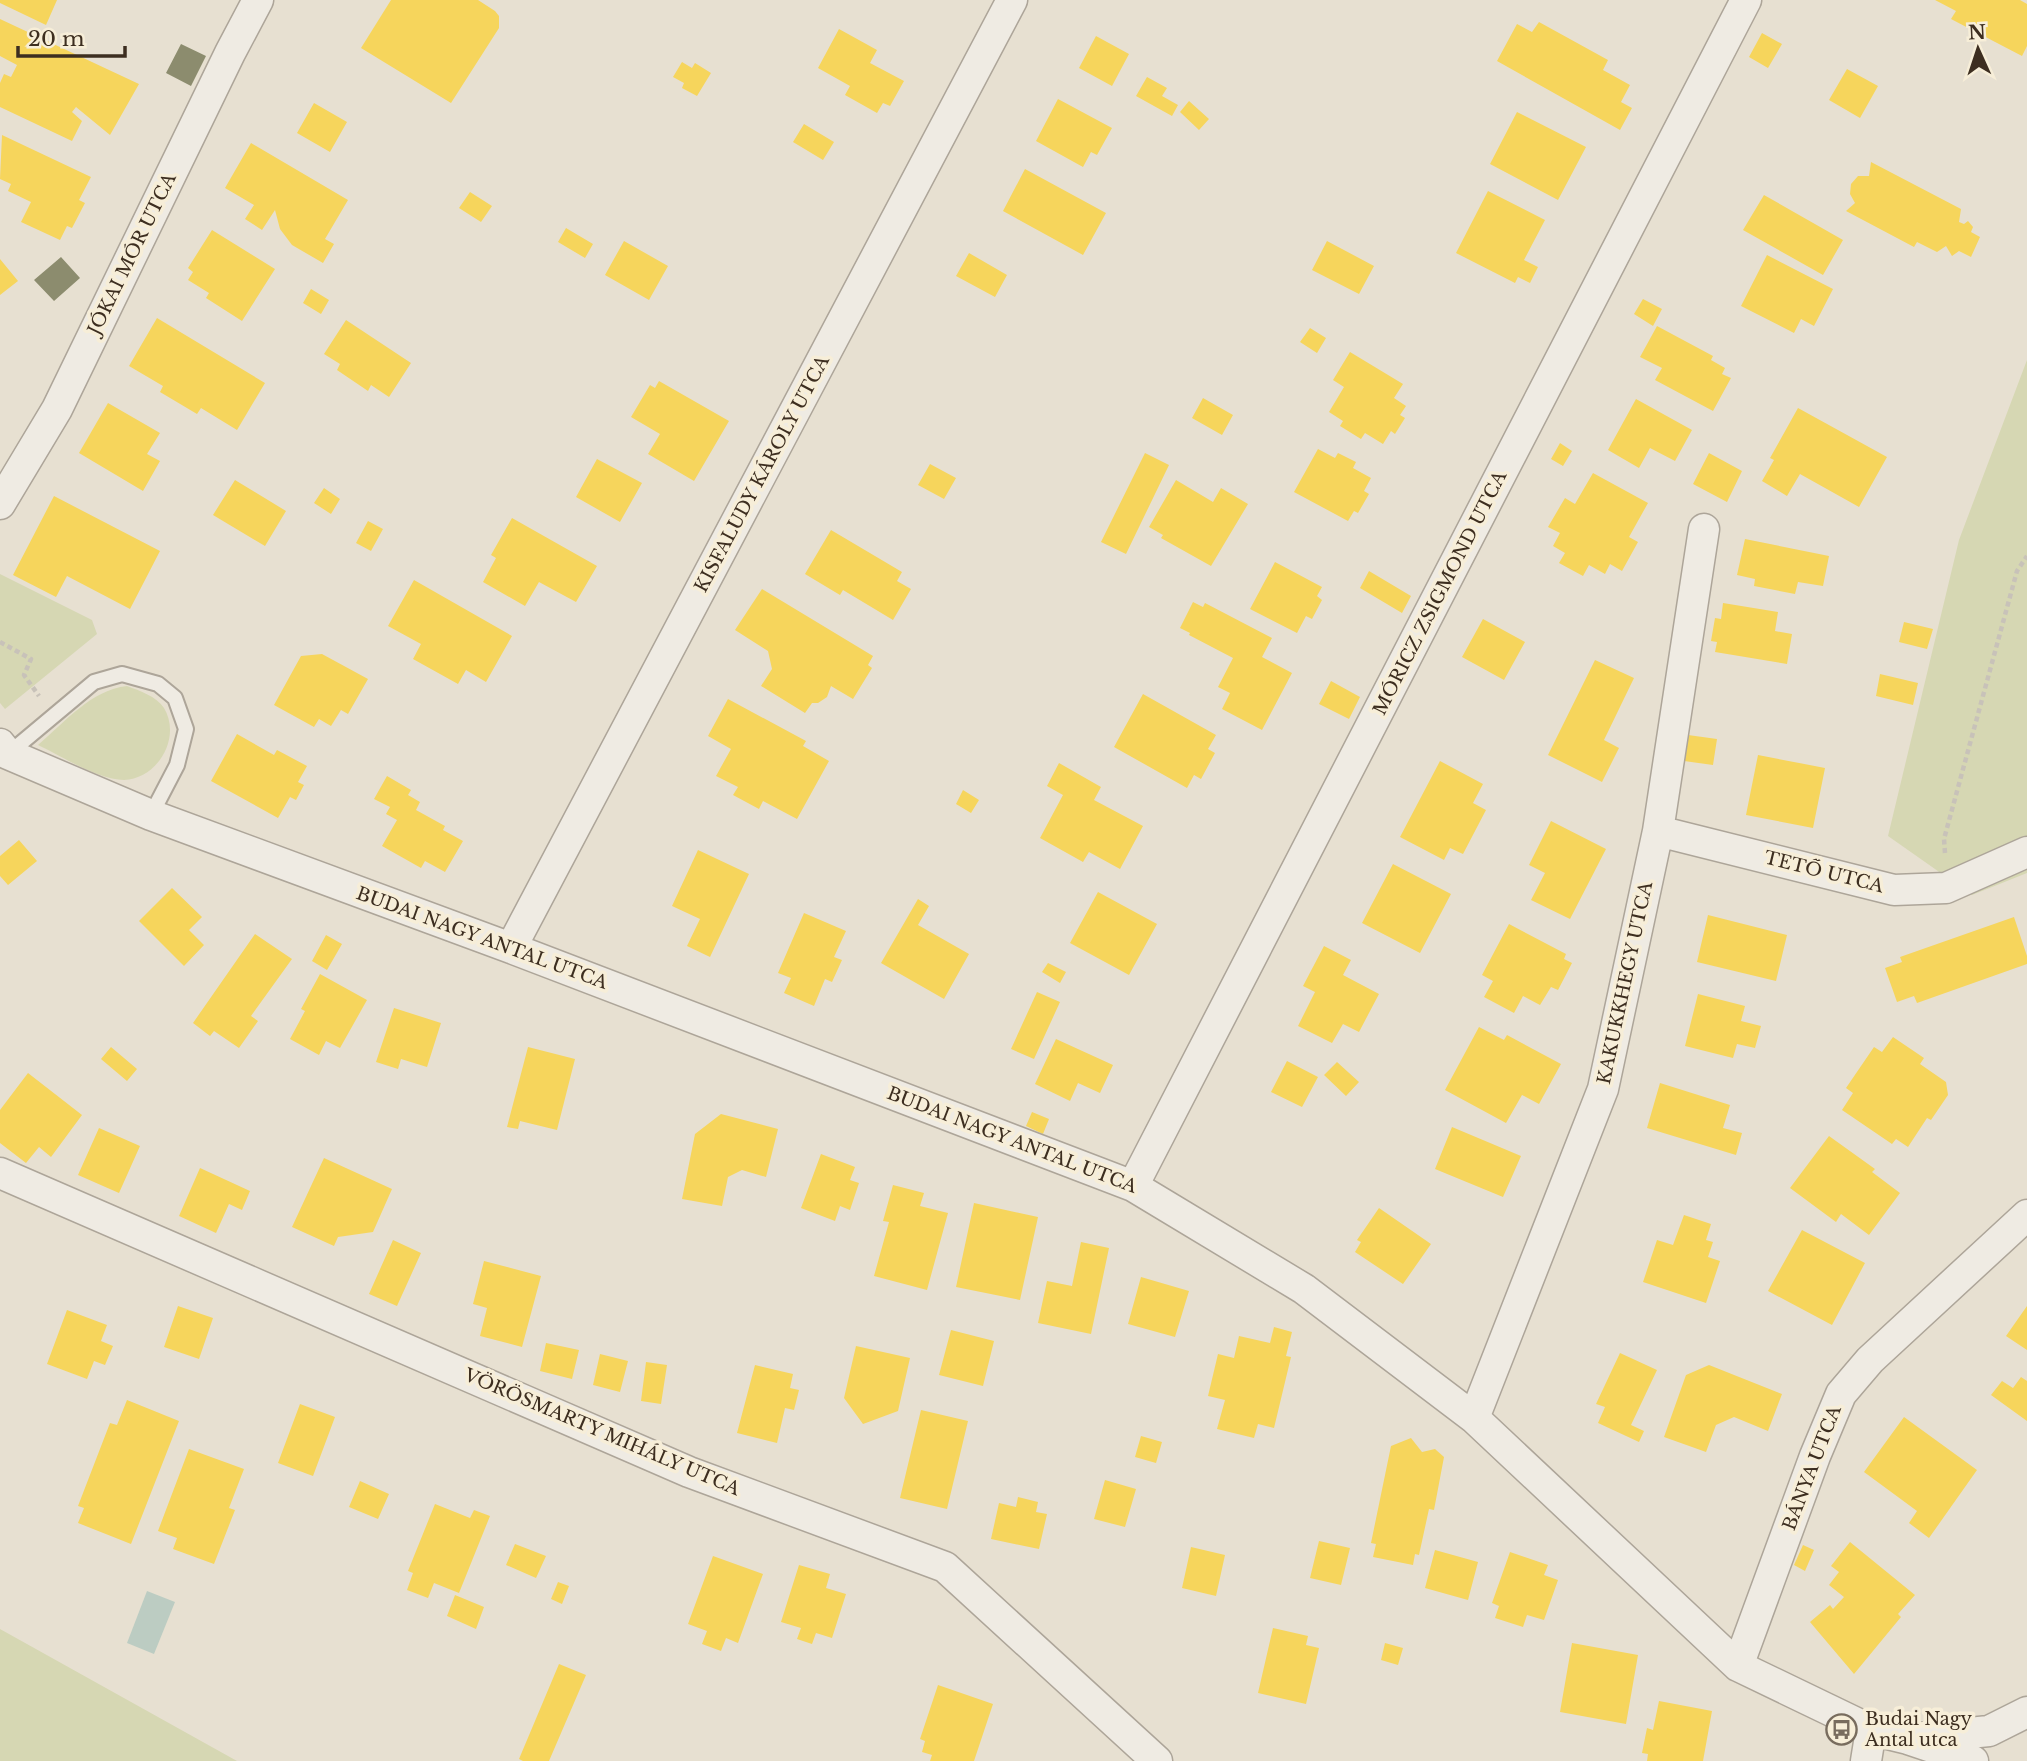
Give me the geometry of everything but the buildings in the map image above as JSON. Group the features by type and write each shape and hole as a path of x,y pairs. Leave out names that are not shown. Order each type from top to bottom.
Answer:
{"street":[{"name":"JÓKAI MÓR UTCA","path":"0,505 57,409 258,0"},
{"name":"KISFALUDY KÁROLY UTCA","path":"511,948 1012,0"},
{"name":"MÓRICZ ZSIGMOND UTCA","path":"1133,1186 1746,0"},
{"name":"KAKUKKHEGY UTCA","path":"1474,1418 1604,1089 1658,831 1704,529"},
{"name":"BUDAI NAGY ANTAL UTCA","path":"3,753 151,815 511,948 1133,1186 1304,1289 1474,1418 1738,1666 1871,1730 1908,1739 1973,1761"},
{"name":"TETŐ UTCA","path":"1658,831 1894,890 1946,888 2027,852"},
{"name":"VÖRÖSMARTY MIHÁLY UTCA","path":"0,1173 690,1472 945,1567 1157,1761"},
{"name":"BÁNYA UTCA","path":"1738,1666 1815,1456 1841,1394 1870,1360 2027,1215"},
{"path":"1908,1739 1989,1731 2027,1712"},
{"path":"1866,1761 1871,1730"}],"lane":[{"path":"3,753 55,716 94,682 122,674 158,684 175,698 186,729 177,765 151,815"}],"path":[{"path":"1946,888 1944,839 2017,571 2027,556"},
{"path":"0,642 32,659 24,675 55,716"}],"green space":[{"path":"2027,360 2027,873 1972,895 1888,836 1959,540"},
{"path":"0,574 92,620 97,634 5,709 0,703"},
{"path":"127,686 157,700 169,720 168,744 156,765 147,773 136,778 114,779 92,772 38,745 90,700"},
{"path":"0,1629 237,1761 0,1761"}],"shaded area":[{"path":"147,1591 175,1602 154,1654 127,1643"}],"place":[{"name":"Budai Nagy Antal utca","path":"1842,1729"}]}
